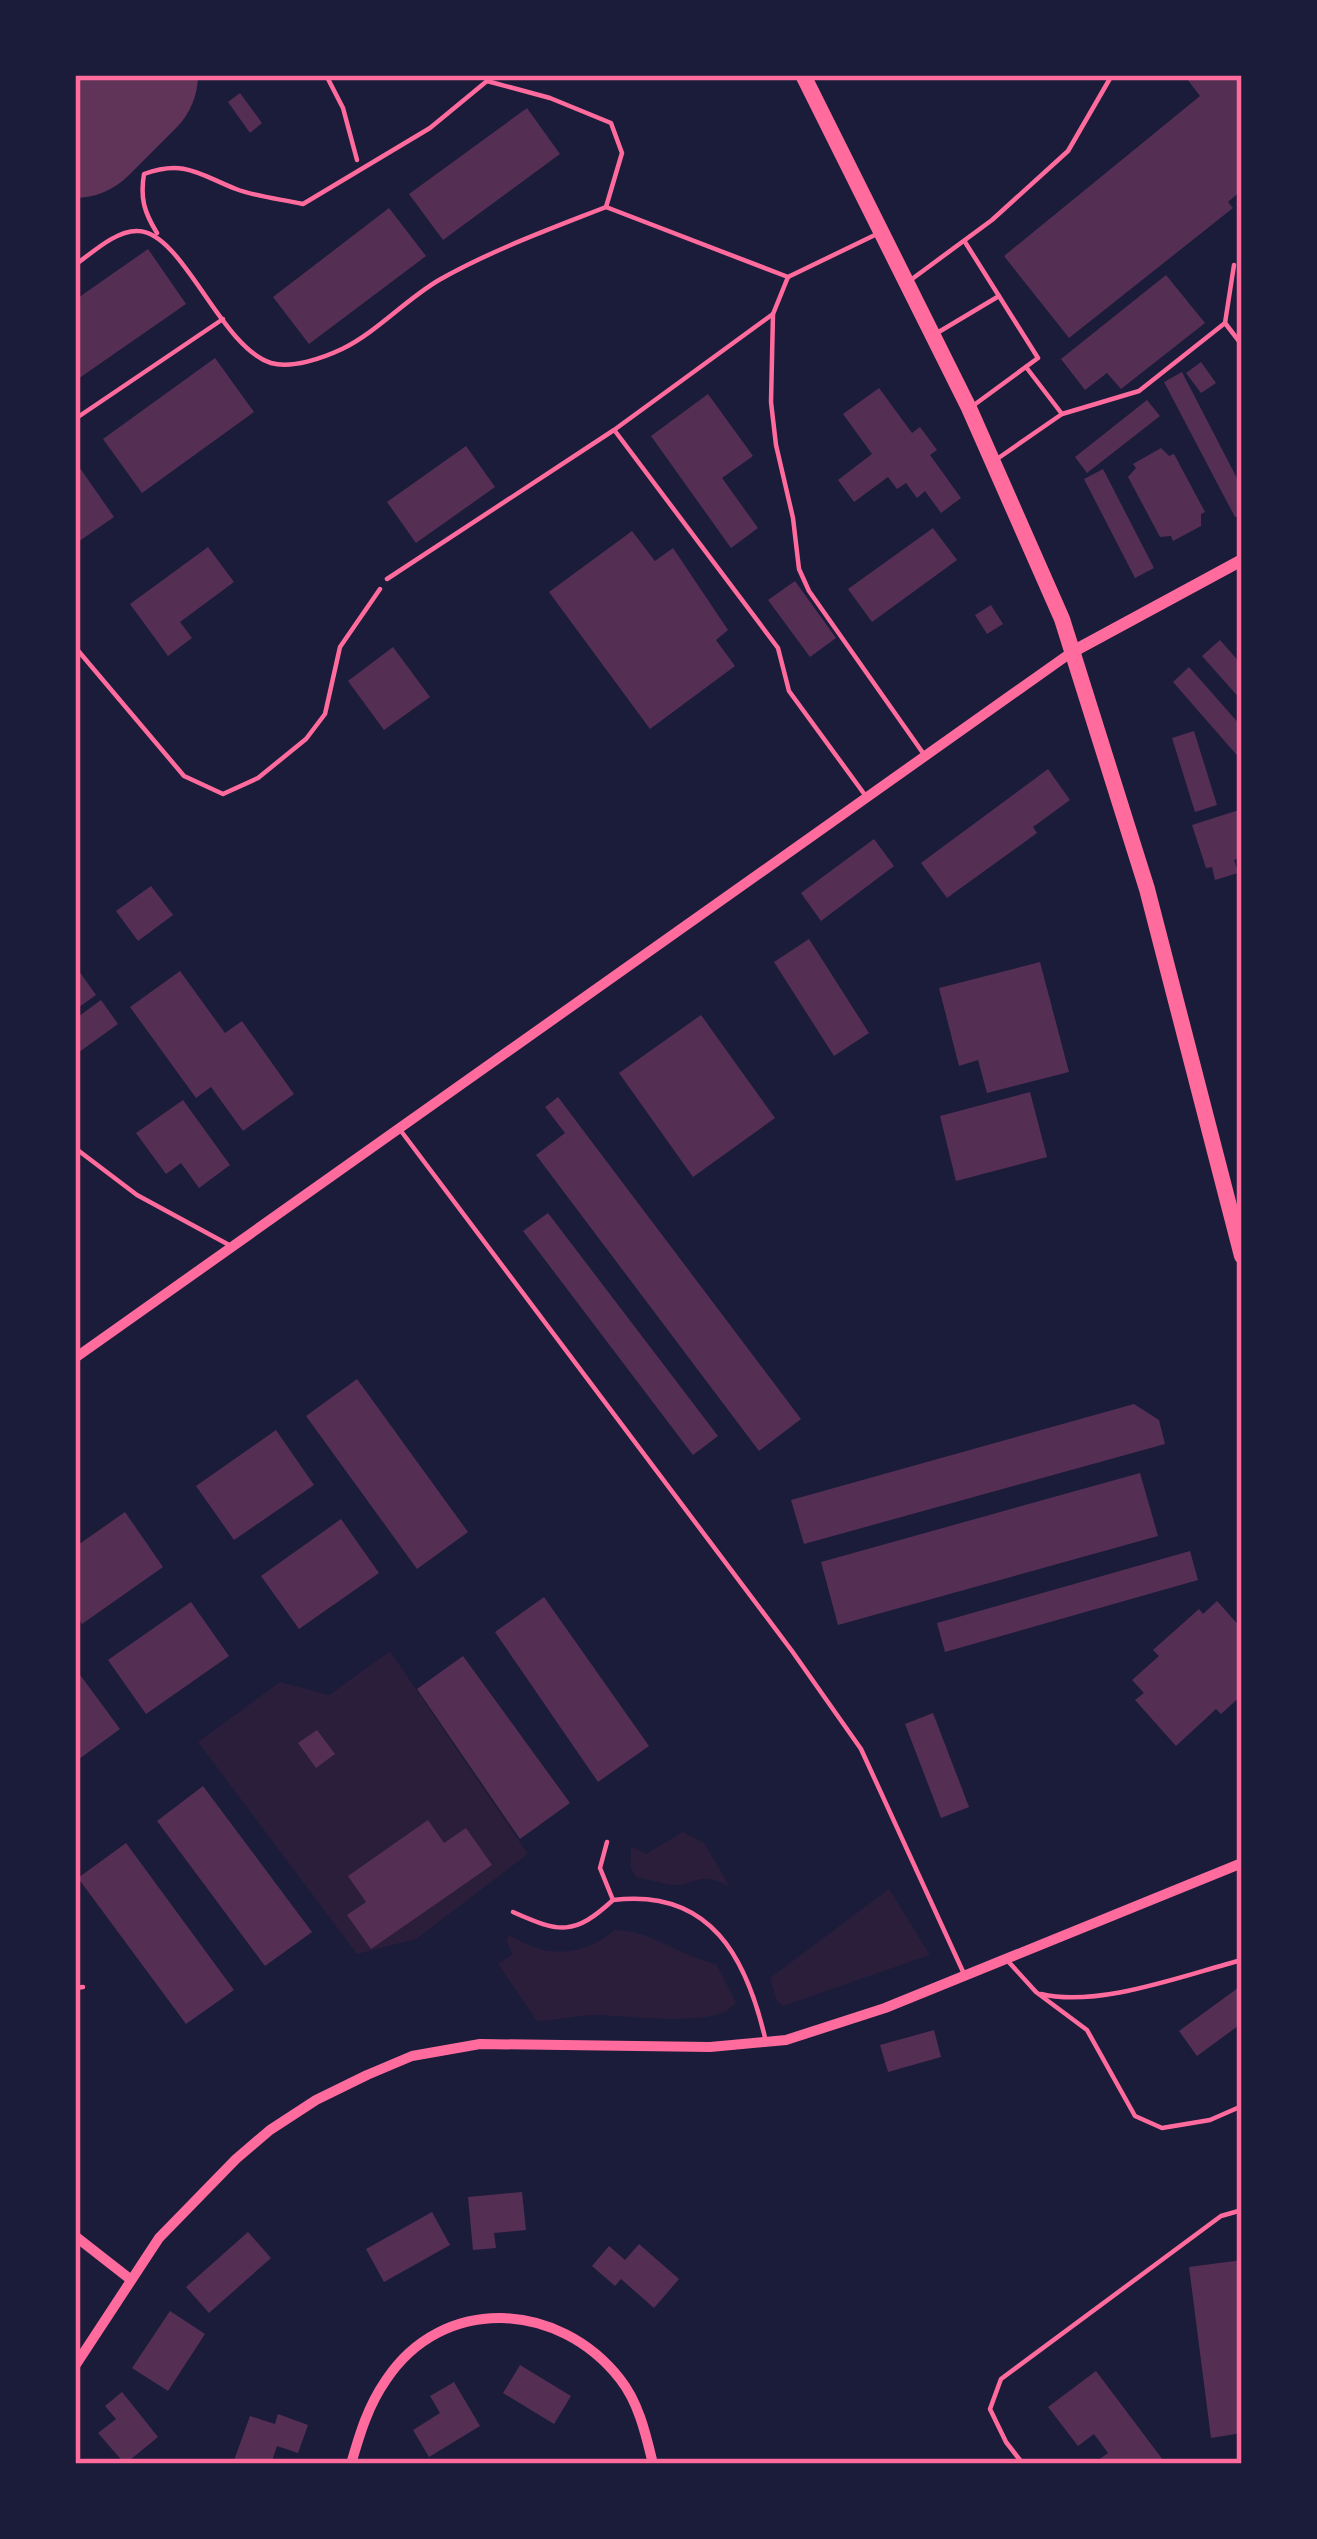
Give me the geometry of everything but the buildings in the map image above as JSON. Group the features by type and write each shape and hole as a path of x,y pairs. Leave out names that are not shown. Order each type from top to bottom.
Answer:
{"highway":[{"path":"803,75 969,408 1062,619 1147,889 1242,1256"}],"street":[{"path":"75,1358 1072,652 1242,560"},
{"path":"75,2366 159,2238 270,2130 316,2100 412,2056 480,2044 666,2048 786,2040 885,2008 1242,1863"},
{"path":"75,2236 130,2279"},
{"path":"351,2464 365,2414 388,2375 425,2339 480,2316 546,2326 587,2346 632,2397 653,2464"}],"lane":[{"path":"907,282 1068,151 1112,75"},
{"path":"606,207 622,153 611,123 550,98 487,81 430,128 303,205 238,189 202,171 166,166 144,174 141,194 145,213 159,236 240,341 271,363 308,362 344,348 437,281 606,207 788,277"},
{"path":"75,265 135,230 159,236"},
{"path":"883,232 788,277 773,314 771,402 799,569 809,591 923,754"},
{"path":"964,240 1038,358 969,408"},
{"path":"992,463 1062,414 1139,391 1225,323 1234,265"},
{"path":"933,335 999,296"},
{"path":"387,579 614,430 773,314"},
{"path":"75,418 223,319"},
{"path":"1225,323 1242,345"},
{"path":"1026,367 1062,414"},
{"path":"614,430 778,648 789,691 865,795"},
{"path":"399,1127 793,1651 861,1749 965,1976"},
{"path":"75,1148 137,1195 231,1246"},
{"path":"607,1842 600,1868 613,1900"},
{"path":"513,1912 562,1930 589,1922 613,1900 638,1897 703,1918 726,1939 758,2005 766,2042"},
{"path":"1006,1959 1036,1992 1087,2030 1135,2116 1162,2128 1210,2120 1242,2106"},
{"path":"1036,1992 1064,1999 1102,1994 1242,1960"},
{"path":"1023,2464 990,2409 1001,2380 1221,2216 1242,2210"}],"path":[{"path":"326,75 343,108 360,170"},
{"path":"75,647 184,776 223,794 258,778 306,739 326,714 340,647 387,579"}],"shaded area":[{"path":"390,1651 528,1854 416,1939 357,1954 198,1742 280,1682 329,1695"},
{"path":"683,1832 704,1843 730,1887 708,1879 674,1885 636,1877 631,1846 646,1854"},
{"path":"889,1889 930,1955 783,2006 777,2001 770,1978"},
{"path":"615,1930 642,1935 716,1964 736,2002 727,2011 693,2018 595,2015 537,2021 498,1964 513,1954 506,1941 509,1935 536,1948 562,1952 588,1946"}],"runway":[{"path":"75,123 123,75"}]}
